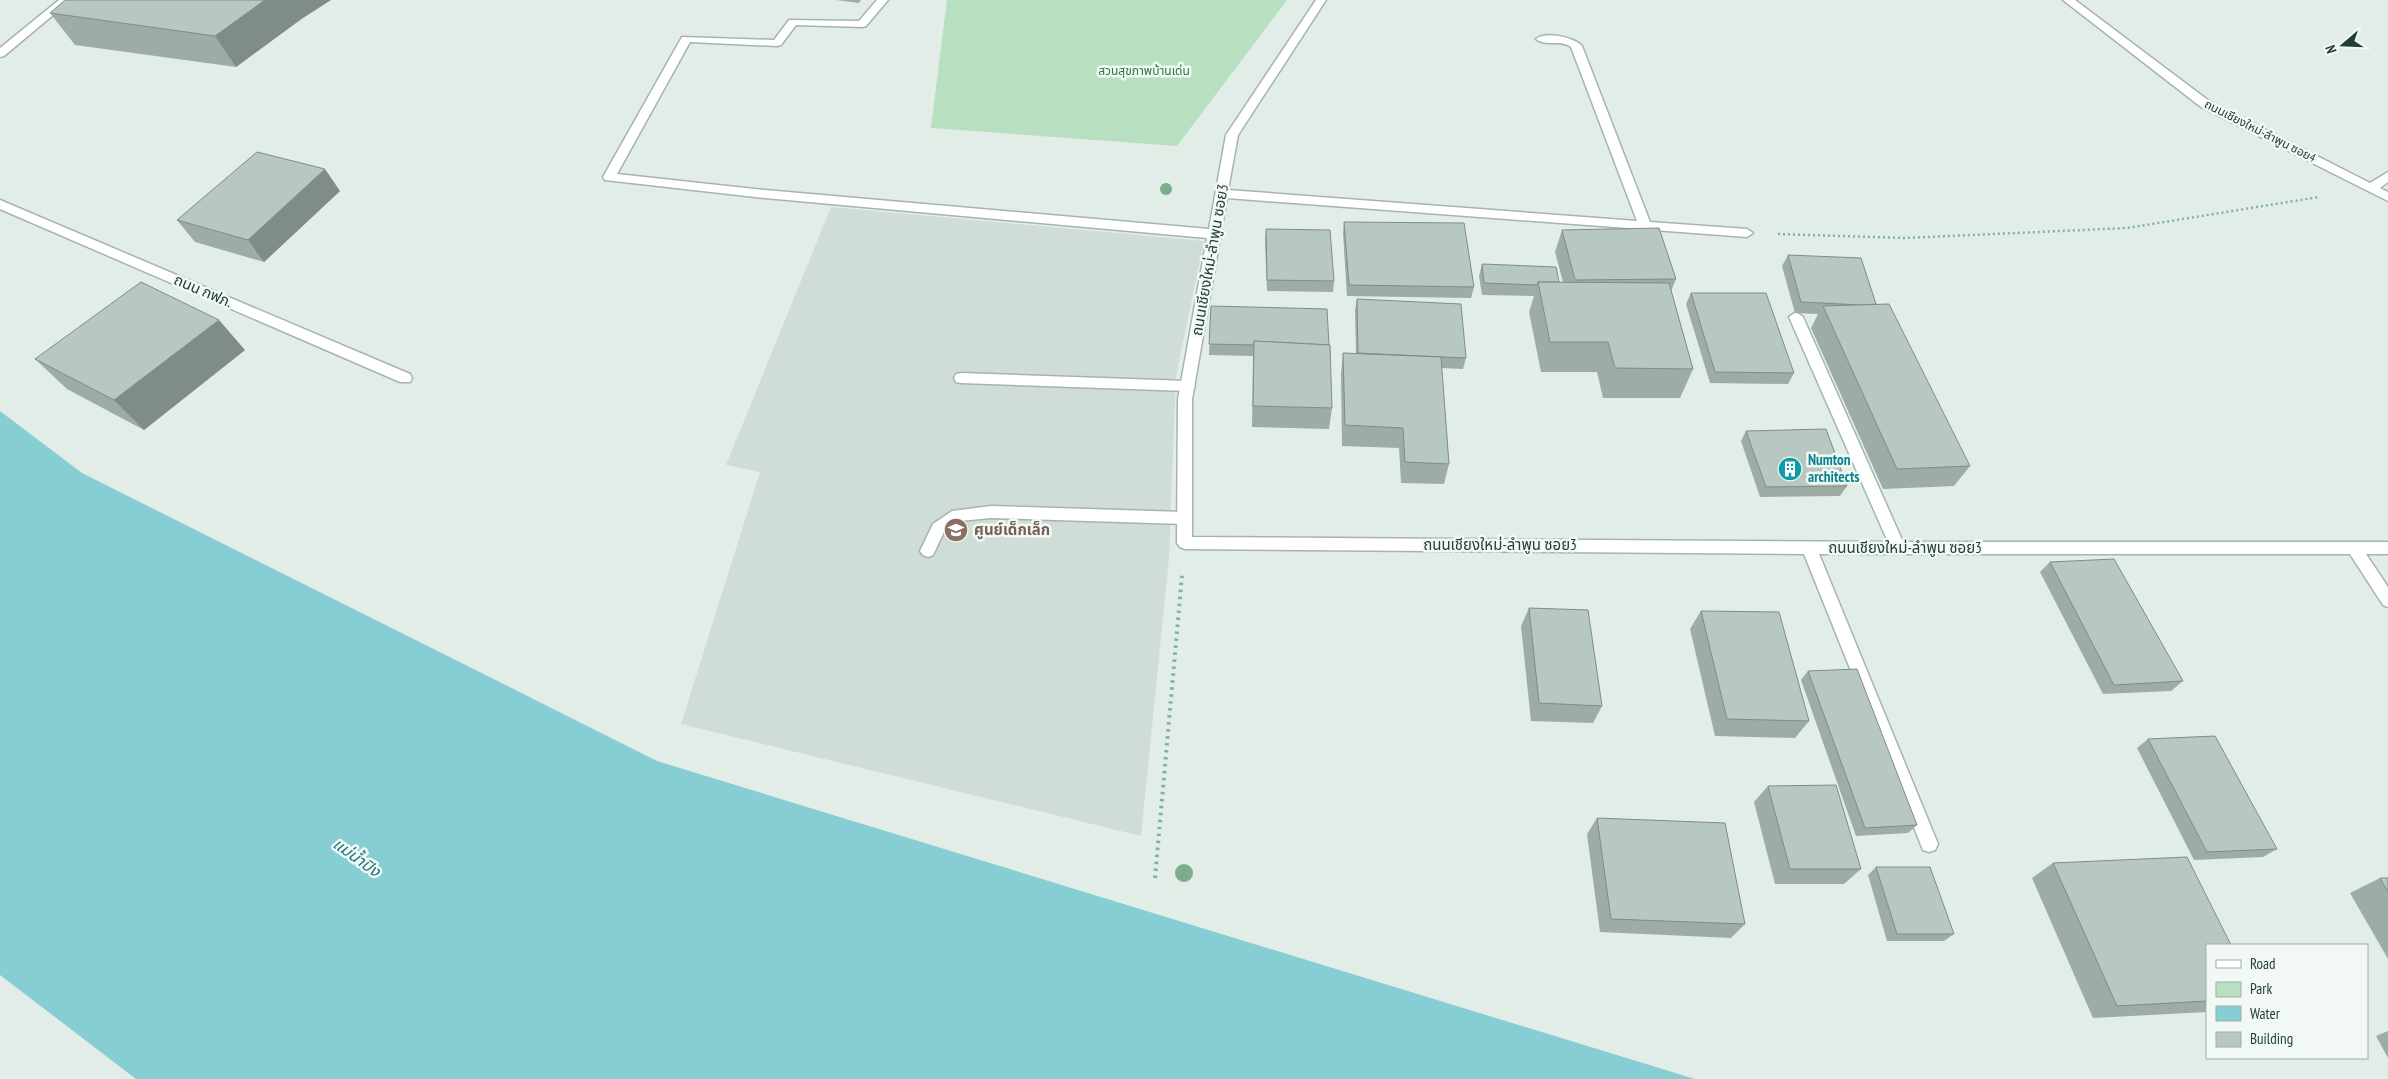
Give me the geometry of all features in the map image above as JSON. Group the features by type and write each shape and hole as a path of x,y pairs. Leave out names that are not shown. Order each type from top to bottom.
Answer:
{"street":[{"path":"0,54 66,0"},
{"path":"884,0 862,24 793,22 777,43 686,39 609,178 765,194 1215,234"},
{"name":"ถนนเชียงใหม่-ลำพูน ซอย3","path":"1321,0 1232,135 1185,399 1185,543 1809,548 2388,548"},
{"name":"ถนนเชียงใหม่-ลำพูน ซอย4","path":"2068,0 2205,104 2388,197"},
{"path":"1542,39 1570,41 1576,46 1644,225"},
{"path":"2371,188 2388,176"},
{"path":"1222,194 1747,232"},
{"name":"ถนน กฟภ.","path":"0,204 405,378"},
{"path":"1796,317 1898,548"},
{"path":"961,378 1188,386"},
{"path":"928,551 938,528 957,515 991,512 1184,518"},
{"path":"1809,548 1929,844"},
{"path":"2354,548 2388,600"}],"path":[{"path":"1747,232 1905,238 2127,228 2371,188"},
{"path":"1155,878 1162,818 1185,543"}],"shaded area":[{"name":"ศูนย์เด็กเล็ก","path":"831,207 1204,241 1176,376 1169,558 1141,836 681,724 760,472 726,465"}],"green space":[{"name":"สวนสุขภาพบ้านเด่น","path":"947,0 1287,0 1177,146 931,128"}],"water":[{"name":"แม่น้ำปิง","path":"0,411 82,473 657,761 1695,1079 136,1079 0,975"}],"building":[{"path":"65,0 265,0 215,36 50,13"},
{"path":"257,152 325,169 248,240 177,220"},
{"path":"1344,222 1464,223 1474,287 1349,285"},
{"path":"1659,228 1676,279 1575,280 1562,230"},
{"path":"1266,229 1330,230 1334,281 1267,280"},
{"path":"1788,255 1861,258 1876,304 1801,302"},
{"path":"1482,264 1556,267 1559,282 1538,282 1537,285 1484,283"},
{"path":"141,282 219,320 114,400 35,359"},
{"path":"1538,282 1669,283 1693,369 1615,368 1608,342 1550,342"},
{"path":"1691,293 1766,293 1794,373 1715,372"},
{"path":"1357,299 1461,304 1466,358 1358,353"},
{"path":"1889,304 1970,466 1897,469 1823,306"},
{"path":"1211,306 1327,309 1329,345 1254,341 1254,345 1209,344"},
{"path":"1254,341 1330,345 1332,408 1253,406"},
{"path":"1343,353 1441,357 1449,464 1405,462 1403,428 1345,425"},
{"name":"Numton architects","path":"1826,429 1847,486 1766,487 1746,431"},
{"path":"2114,559 2183,681 2114,685 2050,562"},
{"path":"1529,608 1588,610 1602,706 1539,703"},
{"path":"1701,611 1779,612 1809,721 1727,719"},
{"path":"1857,669 1917,825 1865,828 1808,671"},
{"path":"2215,736 2277,849 2207,852 2148,739"},
{"path":"1836,785 1861,869 1790,869 1768,786"},
{"path":"1597,818 1725,823 1745,924 1611,919"},
{"path":"2187,857 2230,944 2206,944 2206,1001 2117,1006 2053,863"},
{"path":"1876,867 1930,867 1954,934 1897,934"},
{"path":"2380,878 2388,878 2388,892"}],"place":[{"name":"Numton architects","path":"1790,469"},
{"name":"ศูนย์เด็กเล็ก","path":"956,530"}]}
